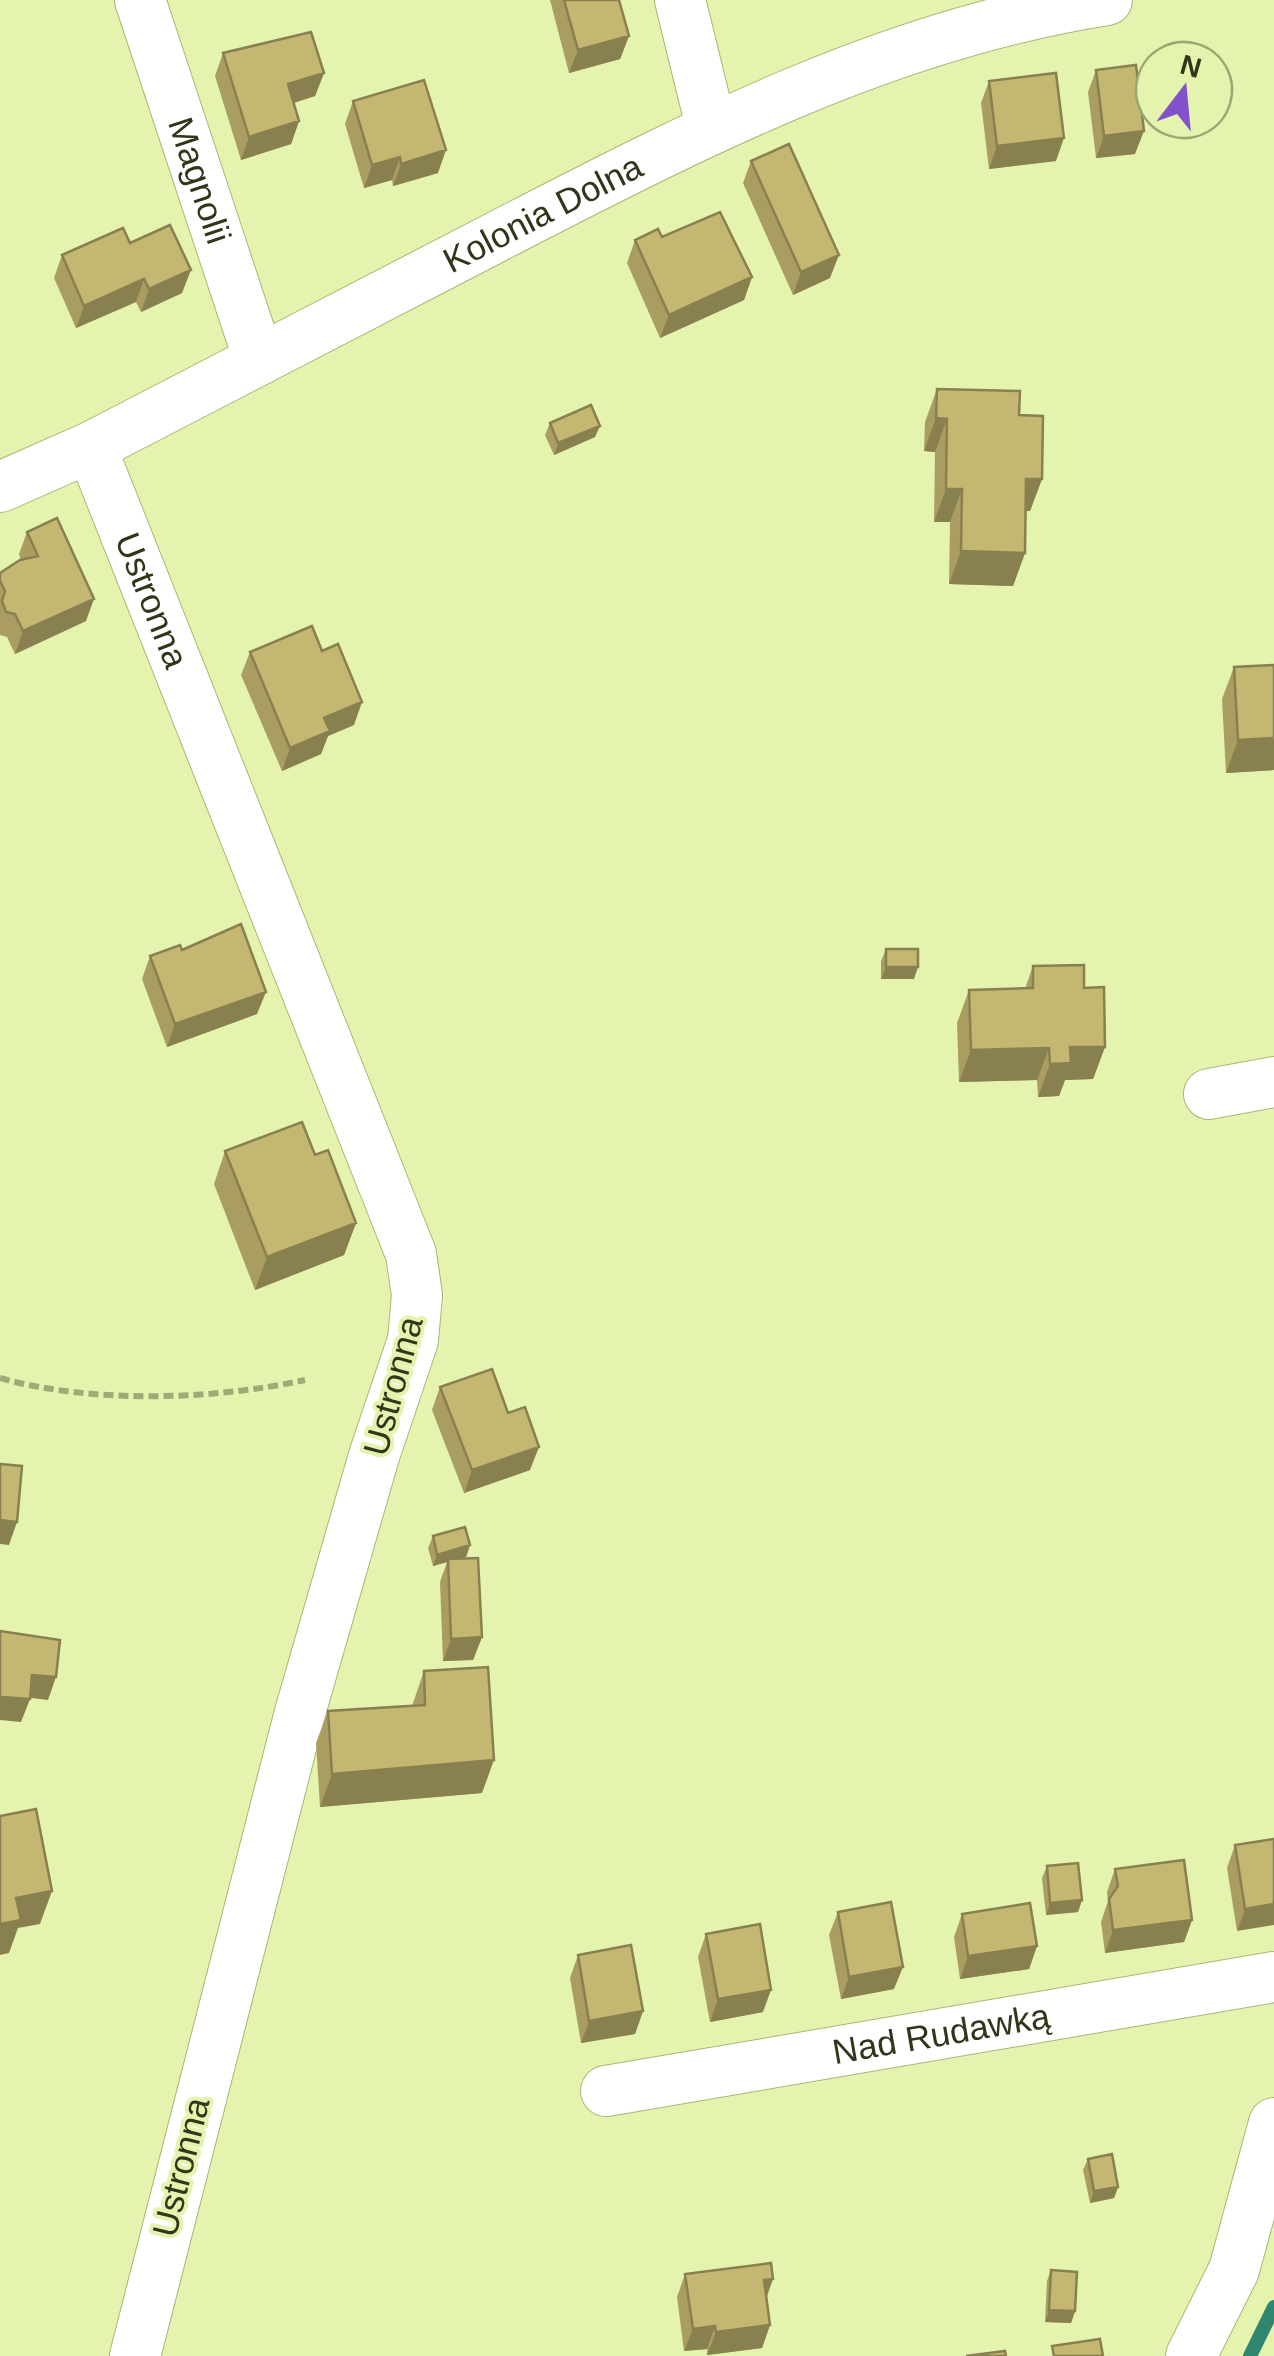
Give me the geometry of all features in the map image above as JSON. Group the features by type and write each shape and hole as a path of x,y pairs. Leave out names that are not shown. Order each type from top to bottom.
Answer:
{"street":[{"name":"Magnolii","path":"140,0 259,360"},
{"path":"680,0 711,126"},
{"name":"Kolonia Dolna","path":"0,487 91,446 711,126 922,42 1053,8 1107,0"},
{"name":"Ustronna","path":"91,446 411,1254 417,1295 413,1340 374,1456 300,1716 134,2356"},
{"path":"1209,1094 1274,1082"},
{"name":"Nad Rudawką","path":"606,2090 1274,1976"},
{"path":"1191,2356 1234,2270 1274,2123"}],"path":[{"path":"0,1378 71,1392 237,1394 305,1380"}],"building":[{"path":"564,0 619,0 629,36 578,50"},
{"path":"311,32 324,73 288,84 299,121 249,137 223,53"},
{"path":"1134,65 1134,132 1104,136 1096,70"},
{"path":"1056,73 1064,138 997,146 989,81"},
{"path":"424,80 446,150 401,164 400,157 372,165 353,101"},
{"path":"789,144 839,255 801,272 751,161"},
{"path":"720,212 752,277 669,315 635,240 658,229 662,237"},
{"path":"170,225 191,270 149,289 144,279 84,306 62,255 123,228 130,243"},
{"path":"937,389 1020,391 1019,415 1043,416 1042,479 1026,479 1025,553 961,551 962,489 946,489 947,419 936,418"},
{"path":"591,405 600,426 558,443 550,423"},
{"path":"57,518 94,599 23,631 15,614 6,612 0,573 20,560 38,556 27,532"},
{"path":"312,626 322,651 338,644 362,702 324,718 330,731 290,748 250,652"},
{"path":"1274,665 1274,738 1238,740 1234,667"},
{"path":"241,924 266,992 175,1024 150,956 180,945 182,950"},
{"path":"886,949 918,949 918,967 886,967"},
{"path":"1084,965 1084,988 1104,987 1105,1047 1070,1047 1071,1063 1050,1064 1049,1048 971,1050 969,990 1033,988 1033,966"},
{"path":"302,1122 315,1155 328,1150 356,1223 267,1257 225,1151"},
{"path":"492,1369 508,1413 525,1407 539,1447 472,1470 440,1387"},
{"path":"0,1464 22,1466 17,1522 0,1520"},
{"path":"465,1527 470,1545 437,1555 433,1536"},
{"path":"478,1558 482,1637 451,1639 448,1559"},
{"path":"0,1631 60,1640 56,1677 32,1675 30,1699 0,1697"},
{"path":"488,1667 494,1760 332,1774 328,1711 425,1705 424,1671"},
{"path":"36,1809 52,1891 16,1898 21,1920 0,1924 0,1816"},
{"path":"1274,1839 1274,1904 1245,1909 1235,1845"},
{"path":"1184,1860 1192,1920 1113,1930 1109,1899 1118,1886 1115,1869"},
{"path":"1078,1863 1082,1900 1050,1903 1047,1866"},
{"path":"891,1902 903,1967 849,1977 838,1912"},
{"path":"1030,1903 1037,1946 968,1956 962,1914"},
{"path":"760,1924 771,1990 718,1999 706,1934"},
{"path":"631,1945 643,2011 589,2021 578,1955"},
{"path":"1112,2154 1118,2187 1094,2191 1088,2159"},
{"path":"771,2263 773,2279 764,2280 770,2325 716,2332 715,2326 693,2329 685,2274"},
{"path":"1051,2270 1077,2272 1075,2311 1049,2310"},
{"path":"1100,2339 1103,2356 1054,2356 1052,2346"},
{"path":"1005,2351 1006,2356 966,2356"}],"waterway":[{"path":"1250,2356 1274,2307"}]}
